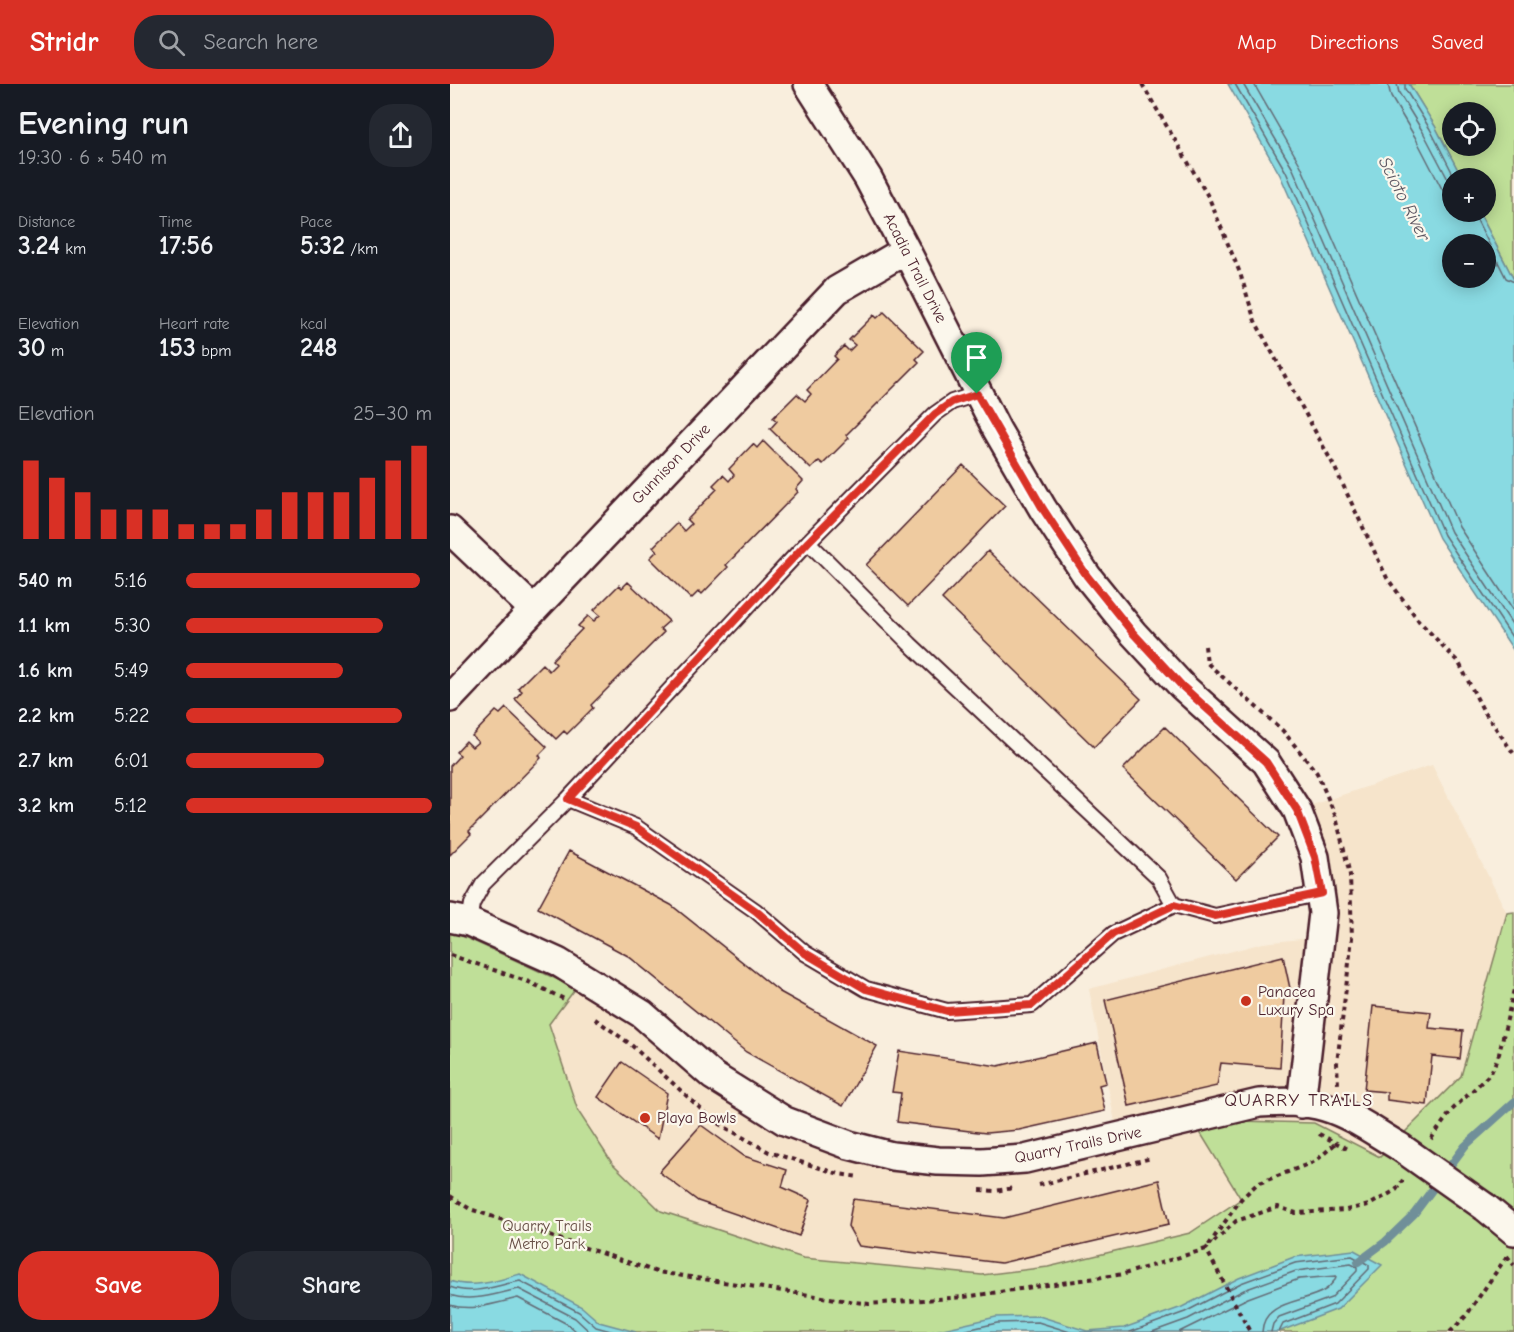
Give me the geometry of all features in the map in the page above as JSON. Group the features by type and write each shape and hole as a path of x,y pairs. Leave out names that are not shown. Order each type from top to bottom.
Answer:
{"street":[{"name":"Acadia Trail Drive","path":"808,84 868,178 977,394 1043,509 1087,576 1133,633 1182,686 1266,762 1297,810 1315,857 1322,893 1323,913 1301,1104"},
{"name":"Gunnison Drive","path":"450,698 837,290 906,250"},
{"path":"450,531 533,609"},
{"name":"Quarry Trails Drive","path":"459,920 558,962 642,1014 713,1076 785,1121 849,1145 892,1156 938,1161 982,1162 1025,1159 1259,1103 1281,1102 1325,1107 1349,1117 1400,1147 1485,1207 1511,1244"}],"lane":[{"path":"459,920 472,904 483,884 568,799 808,542 935,414 952,402 977,394"},
{"path":"808,542 910,644 1159,878 1174,905"},
{"path":"568,799 636,827 756,911 805,953 866,989 947,1011 1032,1005 1113,934 1174,905 1215,916 1322,893"}],"path":[{"path":"1142,84 1209,198 1240,273 1255,321 1334,466 1387,578 1419,621 1459,663 1483,710 1514,754"},
{"path":"450,955 530,982 569,1002"},
{"path":"587,1012 629,1043 714,1120 769,1152 839,1174 862,1178"},
{"path":"1312,1131 1358,1154"},
{"path":"450,1196 470,1209 657,1272 869,1304 964,1297 1124,1274 1206,1249 1241,1199 1257,1184 1316,1161 1336,1143"},
{"path":"1028,1186 1107,1170 1162,1155"},
{"path":"973,1190 995,1191 1017,1188"},
{"path":"1450,1332 1466,1316 1511,1244"},
{"path":"1206,1249 1250,1332"}],"shaded area":[{"path":"1432,765 1507,913 1461,1076 1380,1158 1314,1123 1198,1129 1241,1199 1190,1233 1048,1267 982,1275 803,1258 661,1211 612,1163 578,1111 549,1024 582,977 785,1121 938,1161 1118,1138 1089,989 1263,943 1320,937 1297,810"}],"green space":[{"path":"1409,84 1514,84 1514,280 1496,245 1496,234 1490,234 1484,222 1496,222 1496,168 1457,168 1451,156 1496,156 1496,102 1442,102 1442,139"},
{"name":"Quarry Trails Metro Park","path":"1514,912 1514,1332 450,1332 450,933 460,935 576,988 549,1024 578,1111 612,1163 661,1211 803,1258 982,1275 1048,1267 1190,1233 1241,1199 1198,1129 1239,1121 1314,1123 1380,1157 1461,1076 1507,913"}],"water":[{"name":"Scioto River","path":"1228,84 1409,84 1442,139 1442,156 1451,156 1457,168 1442,168 1442,222 1484,222 1490,234 1442,234 1442,288 1496,288 1496,245 1514,280 1514,651 1439,538 1280,175"},
{"path":"1354,1250 1382,1265 1338,1309 1278,1332 930,1332 996,1317 1039,1316 1087,1331 1124,1328 1182,1307 1239,1278 1294,1257"},
{"path":"520,1274 582,1307 599,1322 636,1332 450,1332 450,1281 476,1284"}],"building":[{"path":"884,312 924,351 916,359 919,362 846,435 849,438 823,464 819,461 811,469 770,429 777,421 773,418 797,394 805,401 811,394 807,390 837,359 834,356 844,346 849,351 855,345 849,340 874,315 877,318"},
{"path":"763,441 803,481 796,489 798,492 726,565 728,567 702,594 699,591 691,599 650,558 657,551 653,547 677,523 684,531 691,524 687,520 717,489 713,485 723,475 729,481 734,475 729,469 753,444 757,448"},
{"path":"963,465 1005,506 908,606 866,565"},
{"path":"988,551 1141,699 1094,747 942,599"},
{"path":"628,582 669,621 660,629 664,632 591,705 593,708 567,734 564,731 556,739 515,699 522,691 518,688 542,664 549,671 556,664 552,660 582,629 578,626 588,616 594,621 600,615 594,610 619,585 622,588"},
{"path":"506,708 547,747 539,755 541,758 469,831 471,834 450,855 450,766 460,755 456,752 466,741 472,747 478,742 472,736 496,711 500,714"},
{"path":"1165,727 1278,837 1236,879 1123,769"},
{"path":"569,851 671,905 780,992 877,1046 843,1106 746,1052 628,956 538,908"},
{"path":"1283,956 1291,993 1284,995 1280,1068 1221,1063 1217,1086 1129,1106 1105,1000"},
{"path":"1373,1006 1431,1012 1429,1028 1463,1031 1460,1059 1432,1056 1427,1105 1387,1100 1387,1092 1364,1090"},
{"path":"1097,1043 1106,1083 1099,1085 1105,1111 1019,1130 986,1133 897,1122 901,1093 892,1092 899,1051 998,1066"},
{"name":"Playa Bowls","path":"622,1062 667,1093 658,1139 598,1097"},
{"path":"701,1125 744,1156 787,1170 782,1187 811,1200 799,1236 698,1201 659,1172"},
{"path":"1159,1180 1169,1224 1001,1263 859,1246 848,1226 853,1199 1004,1218"}],"waterway":[{"path":"1358,1262 1385,1242 1414,1214 1465,1146 1514,1102"}],"place":[{"name":"Panacea Luxury Spa","path":"1246,1001"},
{"name":"Playa Bowls","path":"645,1118"}],"district":[{"name":"QUARRY TRAILS","path":"1299,1100"}],"route":[{"path":"977,394 1043,509 1087,576 1133,633 1182,686 1266,762 1297,810 1315,857 1322,893 1215,916 1174,905 1113,934 1032,1005 947,1011 866,989 805,953 756,911 636,827 568,799 808,542 935,414 952,402 977,394"}]}
